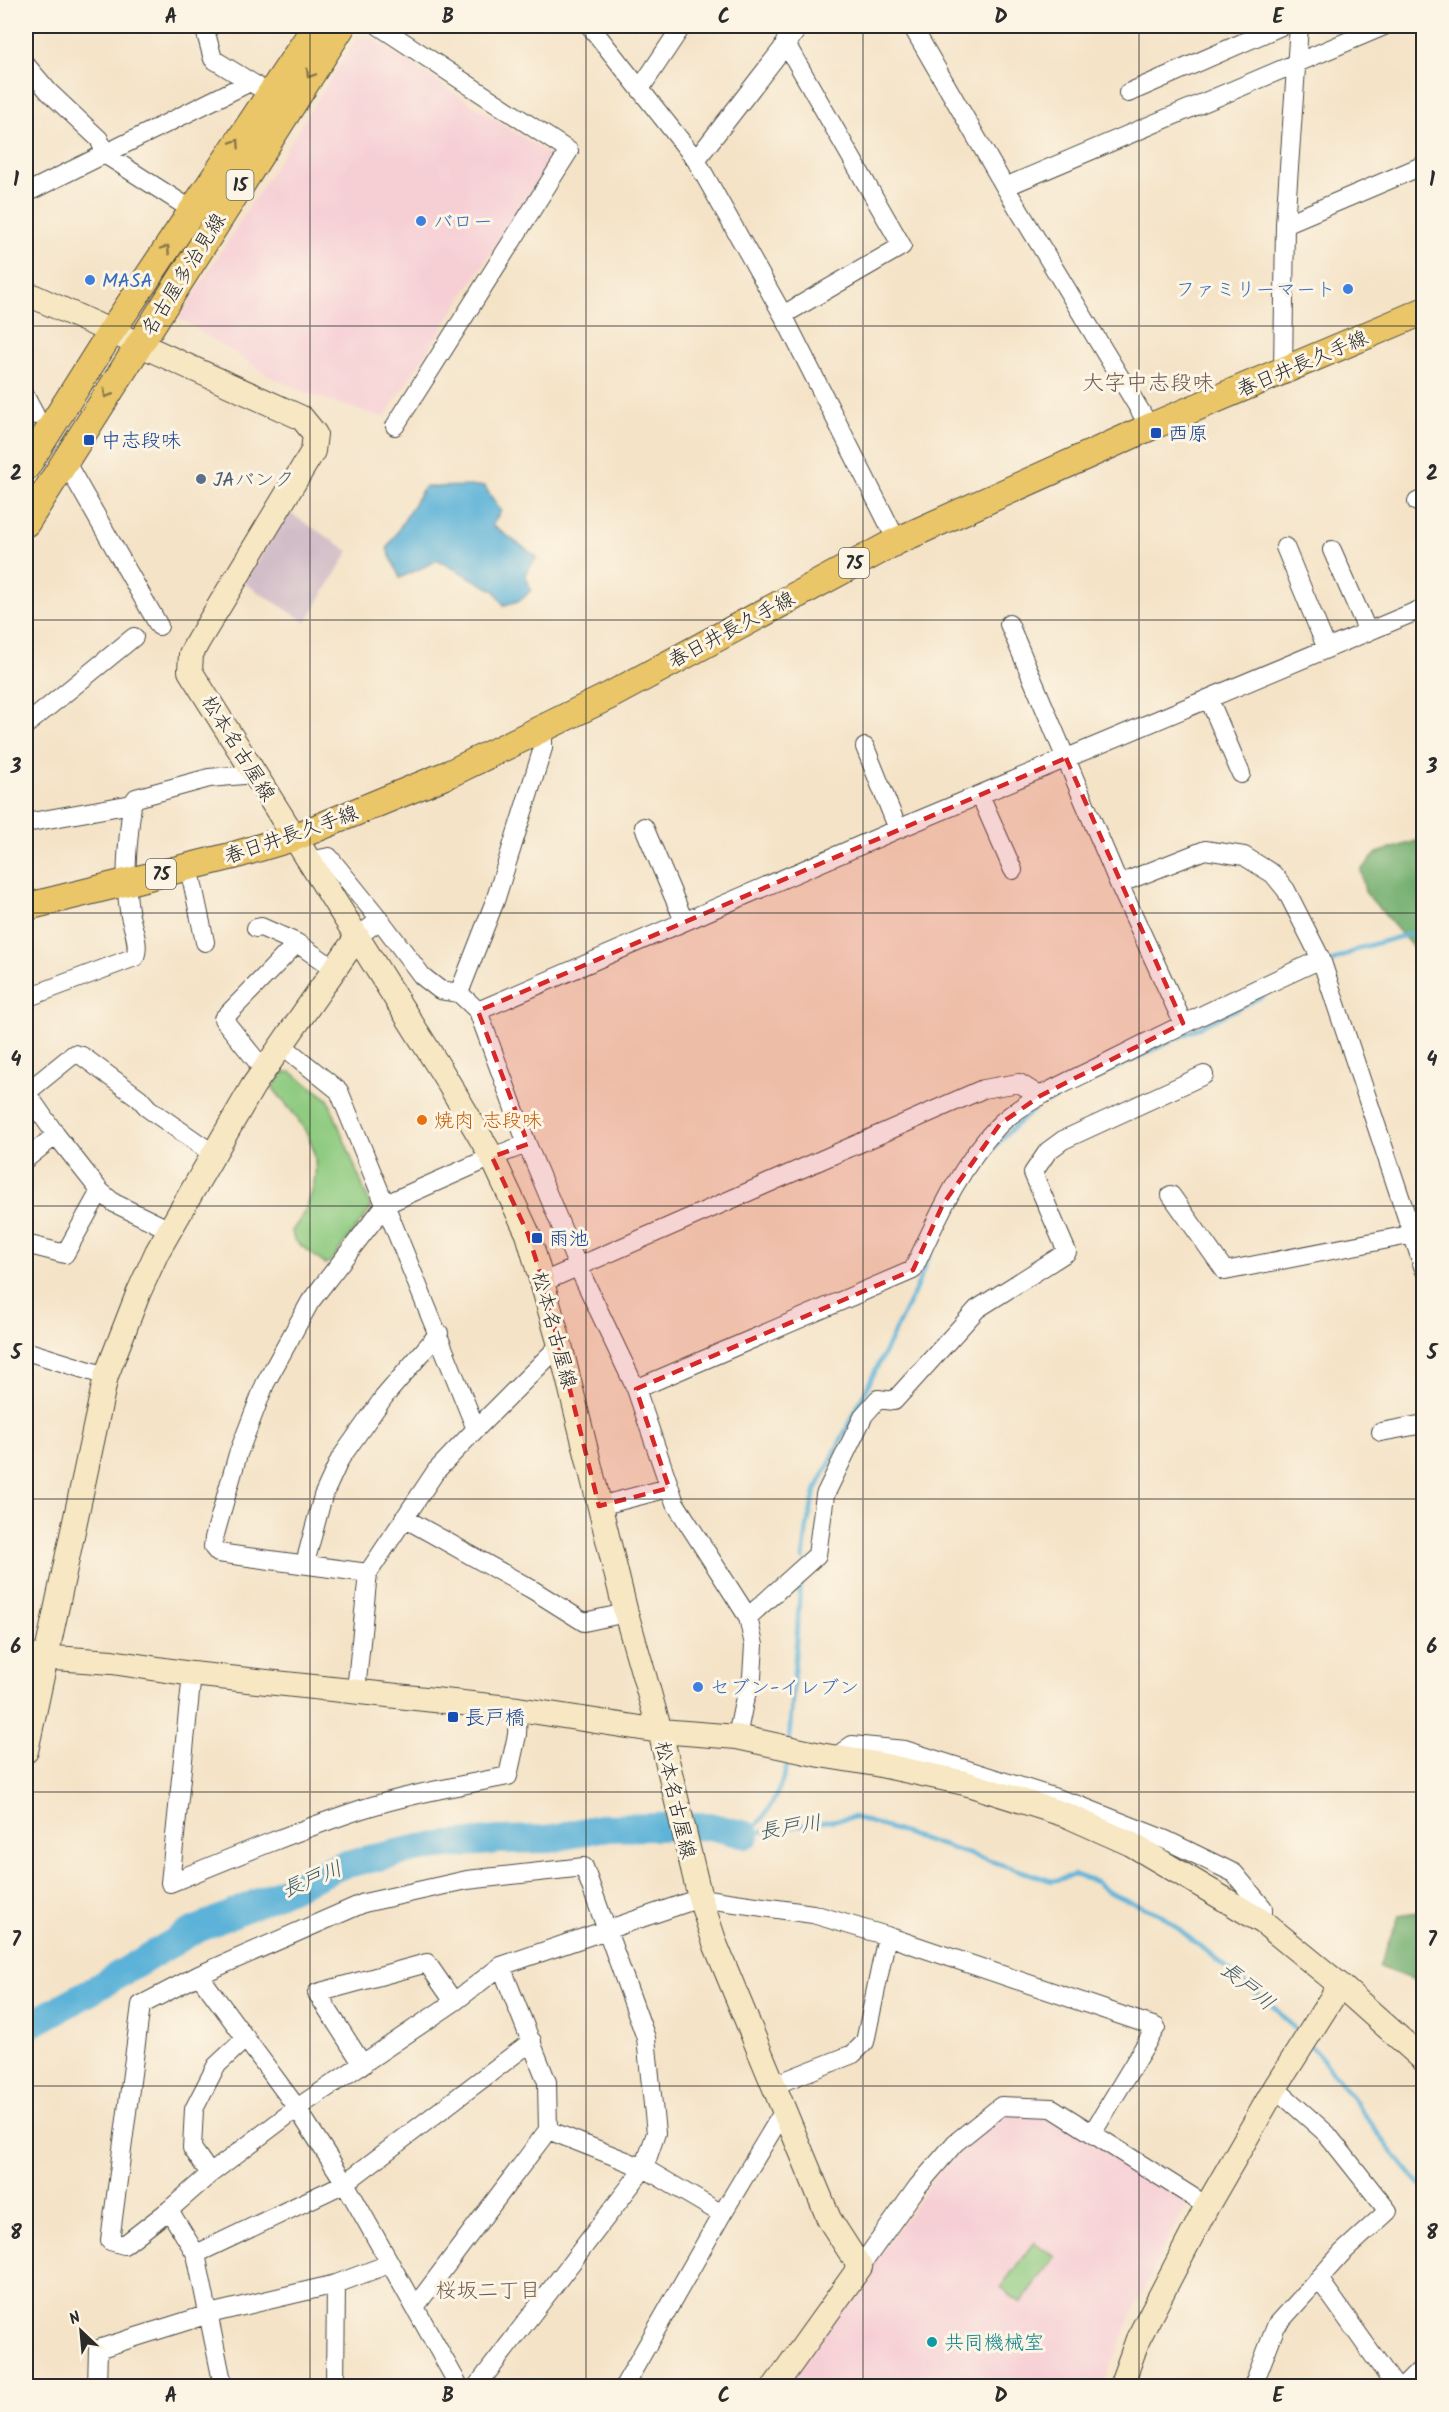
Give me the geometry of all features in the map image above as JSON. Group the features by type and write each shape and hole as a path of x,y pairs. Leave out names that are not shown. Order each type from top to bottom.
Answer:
{"main road":[{"name":"名古屋多治見線","path":"26,467 111,332 192,210 260,88 316,26"},
{"name":"名古屋多治見線","path":"26,523 342,26"},
{"name":"春日井長久手線","path":"26,908 189,867 295,837 451,773 543,729 897,541 1149,427 1424,311"}],"street":[{"path":"204,26 213,59 260,88"},
{"path":"379,26 569,152 395,426"},
{"path":"590,26 696,160 783,315 897,541"},
{"path":"640,89 682,26"},
{"path":"696,160 785,42 800,26"},
{"path":"912,26 1005,187 1149,427"},
{"path":"1128,93 1281,26"},
{"path":"1283,372 1285,224 1299,26"},
{"path":"1005,187 1384,26"},
{"path":"783,315 903,246 785,42"},
{"path":"26,65 49,92 99,139 106,155 192,210"},
{"path":"26,193 106,155 260,88"},
{"path":"1285,224 1424,165"},
{"name":"松本名古屋線","path":"26,293 302,418 315,434 313,451 198,641 190,664 190,671 492,1157 528,1234 560,1345 626,1613 660,1731 700,1898 716,1946 829,2219 860,2267"},
{"path":"26,398 35,415"},
{"path":"65,461 159,626"},
{"path":"1286,548 1327,649"},
{"path":"1332,550 1368,632"},
{"path":"478,1011 898,829 1424,608"},
{"path":"1009,624 1119,884 1183,1023"},
{"path":"26,725 134,638"},
{"path":"1209,699 1241,774"},
{"path":"459,993 495,901 543,748 543,729"},
{"path":"865,747 898,829"},
{"path":"26,998 135,957 138,950 129,908 126,860 132,804 136,798 209,778 255,774"},
{"path":"980,795 1013,870"},
{"path":"26,823 132,804"},
{"path":"644,827 684,921"},
{"path":"1119,884 1205,850 1244,856 1273,874 1286,891 1323,966 1418,1243 1424,1269"},
{"path":"310,861 329,857 422,976 440,990 459,993 478,1011 527,1144 578,1267 636,1389 675,1503 748,1617 754,1645 752,1677 737,1737"},
{"path":"189,867 205,942"},
{"path":"26,1751 36,1657 106,1376 138,1294 170,1230 264,1070 283,1046 357,937 380,920"},
{"path":"256,928 261,927 297,943 336,970"},
{"path":"264,1070 223,1018 297,943"},
{"path":"636,1389 913,1270 943,1204 975,1154 1000,1124 1040,1096 1183,1023 1323,966"},
{"path":"283,1046 339,1090 476,1429"},
{"path":"170,1230 114,1203 100,1191 26,1093 74,1054 82,1056 139,1098 149,1109 215,1155"},
{"path":"748,1617 817,1555 825,1495 864,1415 878,1399 894,1401 977,1309 1067,1252 1033,1173 1047,1150 1063,1140 1204,1075"},
{"path":"543,1282 983,1089 1019,1083 1040,1096"},
{"path":"26,1160 56,1135"},
{"path":"368,1573 218,1553 213,1547 214,1538 238,1454 265,1384 310,1302 386,1204 527,1144"},
{"path":"26,1244 65,1254 100,1191"},
{"path":"1171,1195 1225,1271 1418,1243"},
{"path":"304,1563 323,1496 340,1459 384,1397 439,1334"},
{"path":"356,1691 368,1573 436,1471 560,1345"},
{"path":"26,1351 106,1376"},
{"path":"1381,1432 1424,1424"},
{"path":"599,1506 669,1488"},
{"path":"404,1518 533,1590 585,1622 626,1613"},
{"path":"36,1657 112,1662 192,1674 518,1710 660,1731 737,1737 965,1783 1066,1815 1131,1844 1263,1922 1340,1985 1424,2060"},
{"path":"192,1674 170,1883 269,1842 363,1809 418,1794 508,1776 518,1735 518,1710"},
{"path":"477,2386 644,2169 656,2133 646,2038 606,1929 584,1867 467,1880 364,1903 199,1975 141,2005 110,2241 124,2245 210,2174 297,2108 454,2002 501,1966 606,1929 700,1898 813,1914 887,1936 1156,2027 1093,2132"},
{"path":"774,2085 853,2054 865,2042 887,1936"},
{"path":"363,2065 317,1993 427,1963 454,2002"},
{"path":"415,2307 548,2130 547,2082 501,1966"},
{"path":"199,1975 297,2108 345,2183 459,2386"},
{"path":"1121,2386 1138,2339 1207,2206 1275,2088 1340,1985"},
{"path":"210,2174 192,2148 194,2109 216,2066 246,2038"},
{"path":"196,2254 345,2183 532,2041"},
{"path":"1253,2386 1276,2326 1342,2253 1388,2211 1327,2134 1275,2088"},
{"path":"775,2386 918,2186 955,2143 1001,2106 1052,2108 1207,2206"},
{"path":"624,2386 785,2109"},
{"path":"548,2130 644,2169 722,2214"},
{"path":"169,2210 196,2254 223,2386"},
{"path":"98,2386 98,2349 209,2314 336,2283 389,2264"},
{"path":"1319,2279 1395,2386"},
{"path":"335,2386 336,2283"},
{"path":"1404,2386 1424,2366"}],"highlighted area":[{"path":"1066,758 1183,1023 1040,1096 1000,1124 943,1204 913,1270 636,1389 669,1488 599,1506 543,1282 528,1234 492,1157 528,1144 478,1011"}],"shaded area":[{"path":"368,36 548,154 549,163 384,418 309,394 273,378 179,318 355,40"},
{"path":"288,512 349,551 306,622 244,583"},
{"path":"1002,2112 1050,2112 1184,2197 1187,2207 1171,2233 1131,2317 1103,2386 785,2386 931,2183 960,2150"}],"green space":[{"path":"1424,839 1423,959 1365,892 1361,870 1377,853"},
{"path":"291,1072 328,1099 370,1205 370,1210 331,1261 325,1264 294,1240 292,1231 306,1209 311,1196 315,1157 306,1132 273,1088 283,1073"},
{"path":"1423,1912 1423,1983 1379,1967 1399,1916"},
{"path":"1034,2242 1055,2257 1021,2303 1000,2288"}],"water":[{"path":"484,486 501,511 492,525 537,557 525,574 531,590 521,600 504,605 495,591 438,560 400,578 387,549 424,487"}],"waterway":[{"path":"1327,964 1360,948 1424,930"},
{"path":"1047,1102 1263,996"},
{"path":"946,1221 984,1160 1006,1134 1035,1109"},
{"path":"803,1559 815,1492 914,1293 932,1250"},
{"path":"789,1741 801,1576"},
{"path":"746,1835 762,1819 780,1788 788,1755"},
{"name":"長戸川","path":"748,1834 854,1817 1052,1881 1075,1875 1096,1882 1108,1892 1162,1915 1276,2009 1300,2034"},
{"name":"長戸川","path":"26,2027 189,1933 342,1865 420,1848 498,1840 550,1839 600,1828 709,1826 746,1835"},
{"name":"長戸川","path":"1310,2045 1394,2154 1424,2188"}],"place":[{"name":"バロー","path":"421,221"},
{"name":"MASA","path":"90,280"},
{"name":"ファミリーマート","path":"1348,289"},
{"name":"西原","path":"1156,433"},
{"name":"中志段味","path":"89,440"},
{"name":"JAバンク","path":"201,479"},
{"name":"焼肉 志段味","path":"422,1120"},
{"name":"雨池","path":"537,1238"},
{"name":"セブン-イレブン","path":"698,1687"},
{"name":"長戸橋","path":"453,1717"},
{"name":"共同機械室","path":"932,2342"}],"district":[{"name":"大字中志段味","path":"1148,382"},
{"name":"桜坂二丁目","path":"488,2290"}]}
